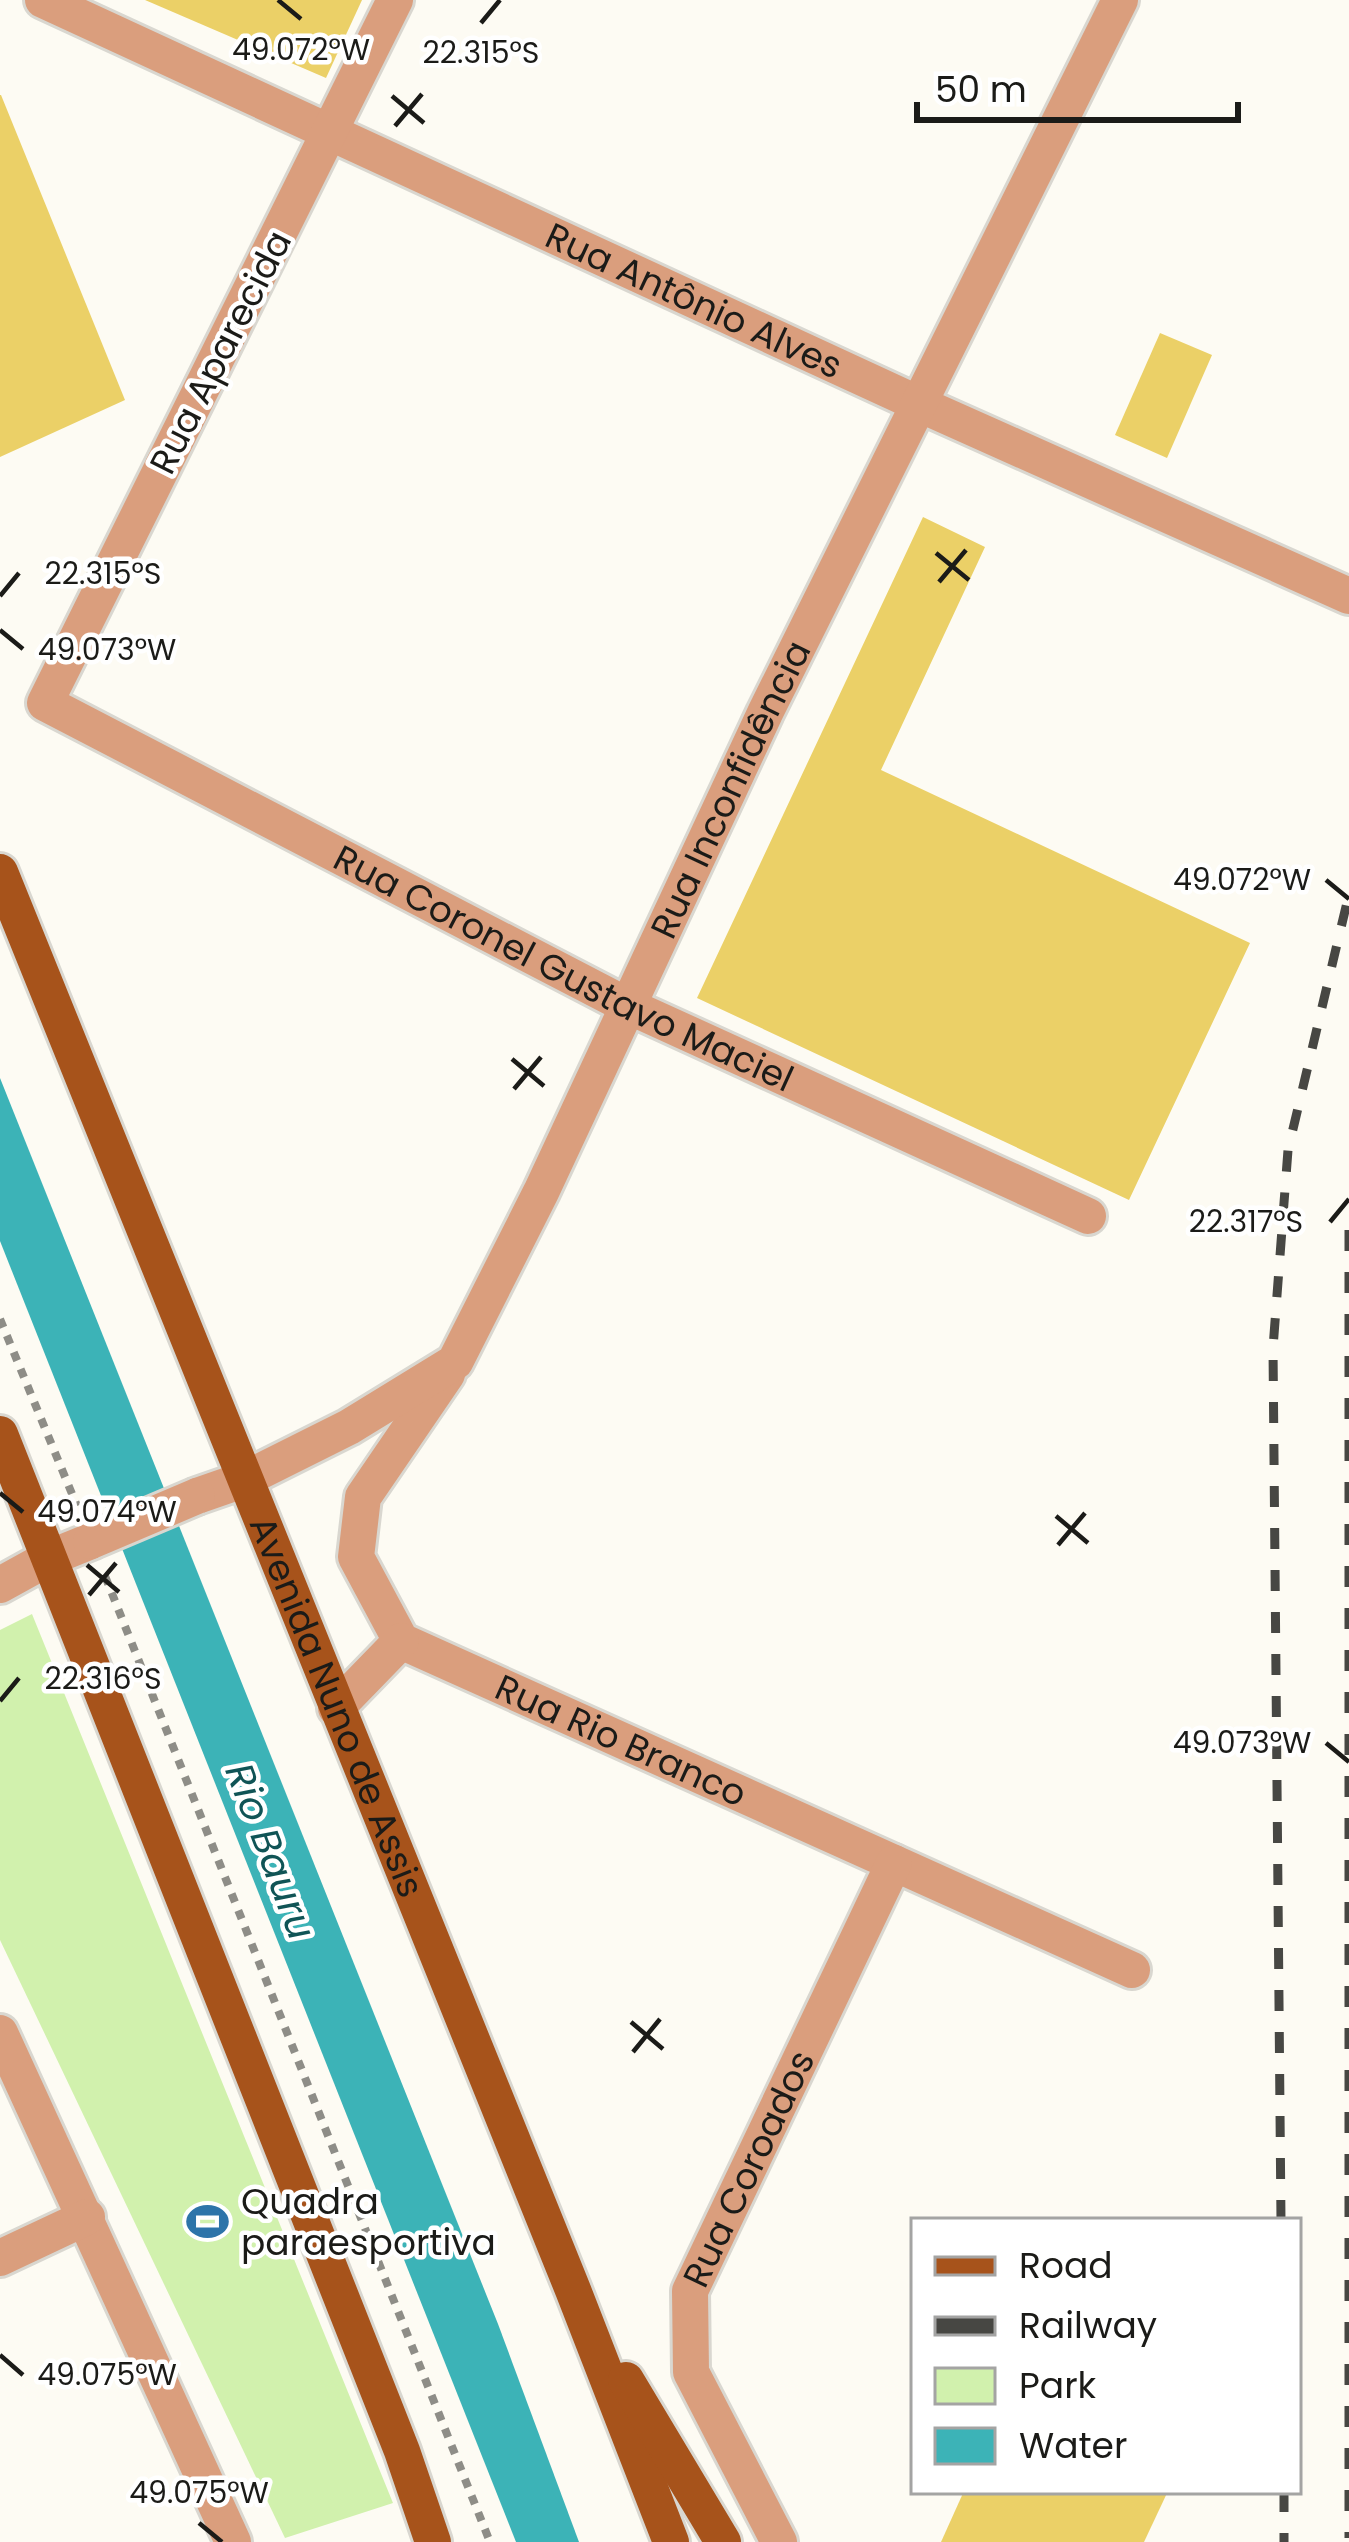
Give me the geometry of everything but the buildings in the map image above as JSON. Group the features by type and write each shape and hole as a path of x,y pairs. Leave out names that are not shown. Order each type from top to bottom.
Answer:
{"main road":[{"name":"Avenida Nuno de Assis","path":"0,872 573,2290 670,2542"},
{"path":"0,1434 394,2430 433,2542"},
{"path":"573,2290 723,2542"}],"street":[{"name":"Rua Antônio Alves","path":"43,0 919,404 1349,596"},
{"name":"Rua Aparecida","path":"45,703 395,0"},
{"name":"Rua Inconfidência","path":"455,1362 542,1192 765,713 1120,0"},
{"name":"Rua Coronel Gustavo Maciel","path":"45,703 628,1006 1088,1216"},
{"path":"0,1586 89,1536 243,1480 349,1427 455,1362"},
{"path":"336,1708 401,1641 356,1557 363,1497 455,1362"},
{"name":"Rua Rio Branco","path":"401,1641 1132,1970"},
{"name":"Rua Coroados","path":"779,2542 691,2372 690,2291 894,1863"},
{"path":"0,2033 233,2542"},
{"path":"0,2258 87,2217"}],"path":[{"path":"0,1319 212,1834 490,2542"}],"green space":[{"name":"Quadra paraesportiva","path":"32,1614 393,2503 285,2538 0,1940 0,1630"}],"water":[{"name":"Rio Bauru","path":"0,1078 498,2324 579,2542 516,2542 0,1241"}],"railway":[{"path":"1281,2218 1273,1348 1288,1150 1349,894"},
{"path":"1349,1230 1349,2538"},
{"path":"1284,2494 1284,2542"}],"place":[{"name":"Quadra paraesportiva","path":"207,2222"}]}
